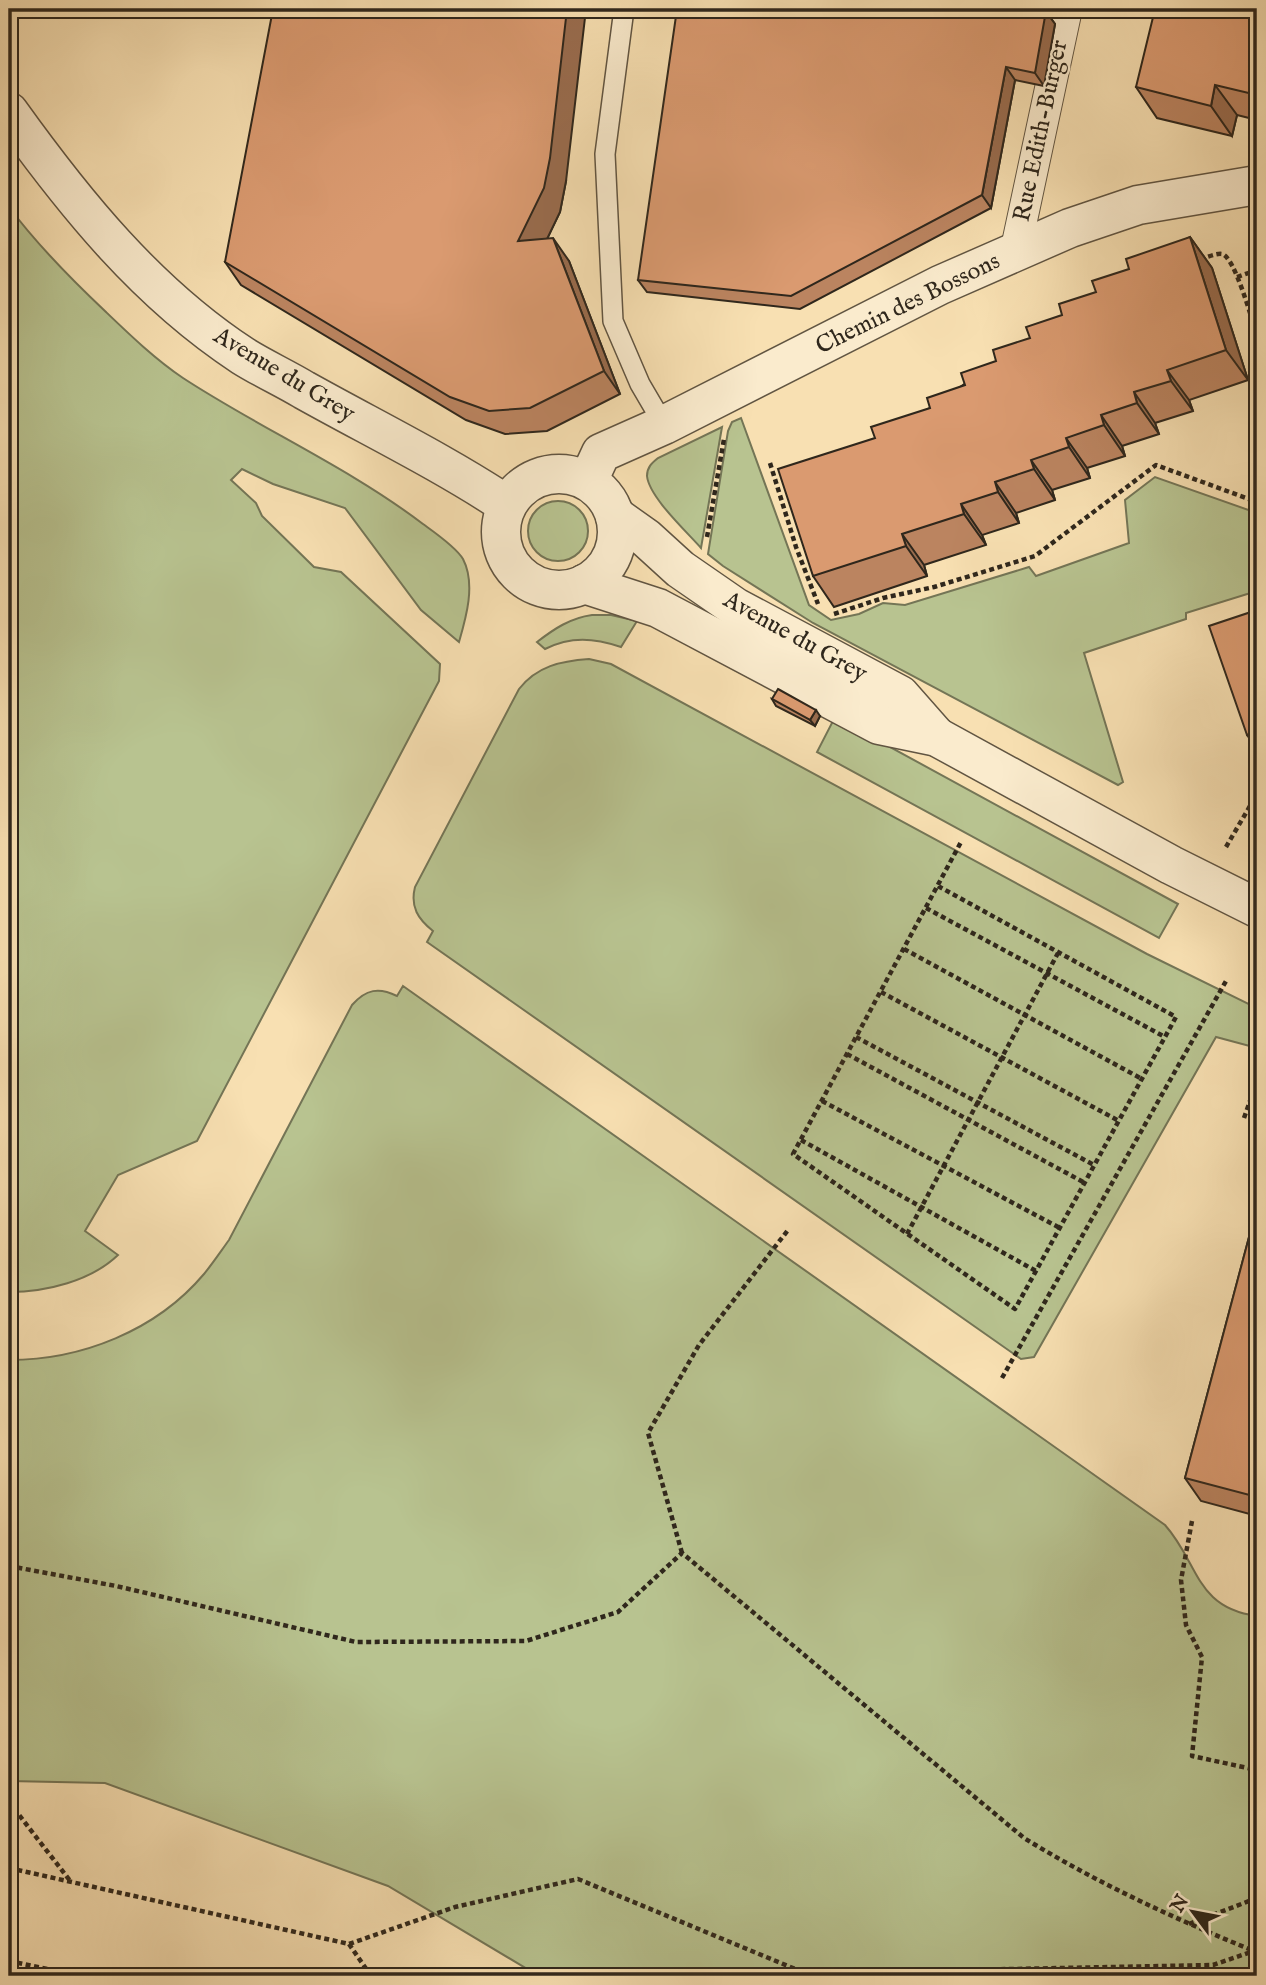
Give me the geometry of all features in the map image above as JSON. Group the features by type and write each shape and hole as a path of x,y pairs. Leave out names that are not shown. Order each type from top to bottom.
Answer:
{"street":[{"name":"Rue Edith-Burger","path":"1015,253 1067,9"},
{"name":"Avenue du Grey","path":"9,112 52,173 92,221 183,311 243,356 461,475 507,505"},
{"name":"Chemin des Bossons","path":"588,481 601,453 664,425 940,285 1070,228 1138,205 1257,185"},
{"path":"558,473 588,481 600,490 615,516 617,533 614,550 606,566 584,584 566,589 548,589 531,583 516,572 506,556 501,539 501,520 507,505 517,491 543,476 558,473"},
{"name":"Avenue du Grey","path":"615,516 646,538 680,569 735,607 900,695 937,737"},
{"name":"Avenue du Grey","path":"584,584 658,608 879,725 937,737 1171,865 1257,908"}],"lane":[{"path":"624,9 605,154 613,321 640,384 664,425"}],"path":[{"path":"1196,261 1221,254 1226,256 1237,277 1257,335"},
{"path":"1237,277 1257,270"},
{"path":"705,546 725,433"},
{"path":"770,463 817,604 834,614 1035,556 1156,465 1257,502"},
{"path":"1224,849 1257,794"},
{"path":"938,887 1176,1017 1016,1309 793,1154 961,842"},
{"path":"926,908 1165,1037"},
{"path":"904,949 1142,1080"},
{"path":"907,1234 1058,953"},
{"path":"1002,1378 1226,981"},
{"path":"881,992 1119,1121"},
{"path":"856,1037 1094,1165"},
{"path":"847,1054 1085,1183"},
{"path":"1244,1118 1257,1081"},
{"path":"822,1101 1060,1228"},
{"path":"801,1140 1036,1271"},
{"path":"788,1230 699,1345 648,1433 682,1553 1024,1839 1056,1858 1188,1924 1256,1950"},
{"path":"1192,1521 1181,1580 1186,1625 1202,1657 1192,1756 1257,1770"},
{"path":"9,1566 116,1587 356,1642 526,1641 618,1612 682,1553"},
{"path":"9,1802 71,1882"},
{"path":"9,1868 349,1944 455,1907 578,1879 812,1976"},
{"path":"1188,1924 1257,1898"},
{"path":"349,1944 371,1976"},
{"path":"848,1976 860,1972 1213,1965 1256,1950"},
{"path":"9,1961 80,1976"}],"green space":[{"path":"9,207 43,249 80,287 173,371 213,397 365,484 444,540 463,559 469,590 467,612 459,642 421,610 345,508 273,484 242,469 231,480 256,503 262,516 314,567 341,572 440,664 439,681 197,1141 118,1175 85,1231 118,1255 95,1272 67,1283 38,1290 9,1292"},
{"path":"741,418 809,605 831,620 859,614 883,603 905,605 1029,567 1036,576 1129,543 1125,500 1155,477 1257,513 1257,591 1186,613 1186,619 1084,653 1123,782 1118,785 813,623 708,554 728,431 732,422"},
{"path":"722,427 701,548 661,504 649,484 647,473 658,458"},
{"path":"558,501 579,510 588,531 579,552 558,561 537,552 528,531 537,510"},
{"path":"592,615 611,615 637,621 621,647 573,640 545,649 537,642 563,625"},
{"path":"589,659 611,664 1147,954 1257,1008 1257,1048 1216,1037 1034,1357 1021,1359 427,942 433,931 416,912 415,887 519,689 534,675 550,666"},
{"path":"835,717 1178,904 1159,938 817,752"},
{"path":"403,986 1165,1525 1210,1594 1221,1604 1257,1616 1257,1976 539,1976 388,1886 105,1783 9,1781 9,1360 63,1355 90,1348 140,1326 185,1294 229,1240 352,1005 373,991 384,991 397,996"}],"building":[{"path":"273,9 567,9 550,158 544,188 518,241 553,238 604,371 530,408 489,411 450,397 225,262"},
{"path":"677,9 1046,11 1035,73 1006,67 982,195 791,296 638,280"},
{"path":"1155,9 1220,9 1234,12 1235,9 1257,9 1257,95 1215,85 1211,106 1136,87"},
{"path":"1190,237 1226,350 1167,370 1171,381 1134,392 1137,403 1101,415 1104,425 1066,438 1069,447 1031,460 1034,469 995,482 998,492 961,504 964,514 902,534 906,546 813,576 778,469 875,438 871,427 930,408 927,398 965,385 961,373 996,361 993,350 1030,338 1026,327 1062,315 1059,304 1096,292 1092,281 1129,269 1126,259"},
{"path":"1257,610 1257,731 1247,735 1209,626"},
{"path":"778,689 816,710 810,720 772,699"},
{"path":"1257,1207 1257,1497 1185,1478"}]}
